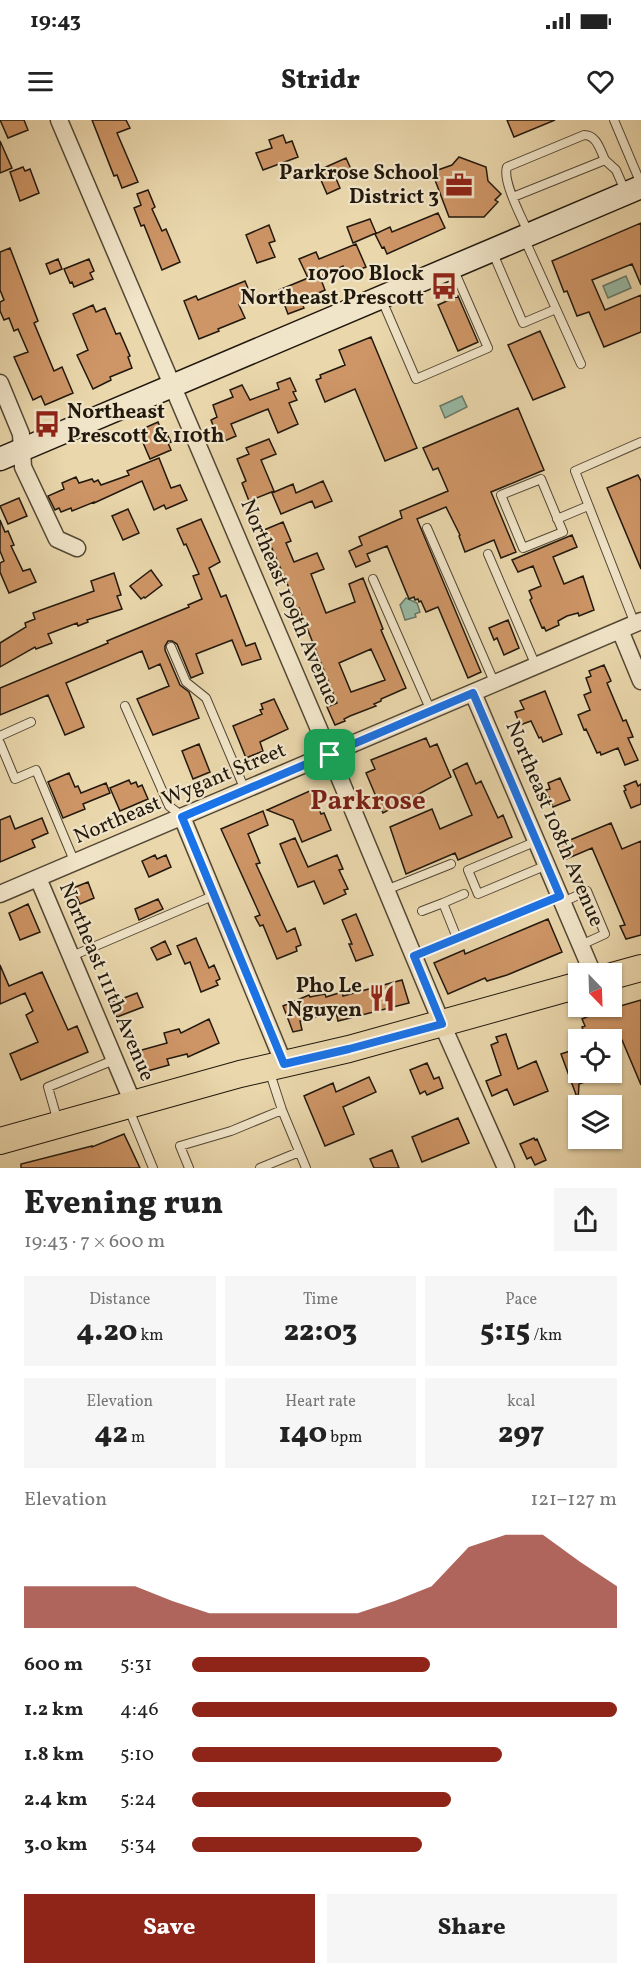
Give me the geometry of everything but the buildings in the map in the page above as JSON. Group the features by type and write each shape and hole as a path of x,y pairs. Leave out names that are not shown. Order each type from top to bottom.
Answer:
{"main road":[{"path":"622,973 641,968"},
{"path":"0,1141 130,1104 349,1049 568,988"}],"street":[{"name":"Northeast 109th Avenue","path":"59,120 330,755 442,1024 506,1168"},
{"path":"0,459 636,188"},
{"path":"0,383 21,434 23,467 57,539 77,548"},
{"path":"632,625 641,681"},
{"name":"Northeast Wygant Street","path":"0,894 632,625"},
{"name":"Northeast 108th Avenue","path":"473,693 588,963"},
{"path":"182,817 216,895 276,1066"},
{"name":"Northeast 111th Avenue","path":"38,878 72,956 130,1104"}],"lane":[{"path":"614,120 636,188"},
{"path":"581,364 526,236 513,198 507,167 584,135 590,135 595,139 605,160 636,188"},
{"path":"513,198 605,160"},
{"path":"492,251 523,323 556,309"},
{"path":"381,298 416,379 488,348 453,267"},
{"path":"632,625 575,471 641,442"},
{"path":"541,479 557,519 563,532 523,548 501,495 541,479"},
{"path":"557,519 588,506"},
{"path":"427,528 495,684"},
{"path":"488,554 536,666"},
{"path":"373,579 431,711"},
{"path":"171,647 186,682 206,698 245,791"},
{"path":"125,706 169,806 182,817"},
{"path":"0,736 31,722"},
{"path":"0,743 15,779 36,770 75,863"},
{"path":"537,841 468,870 478,894 547,864"},
{"path":"386,890 451,864"},
{"path":"414,956 587,891 605,934 581,945"},
{"path":"422,911 464,894"},
{"path":"72,956 216,895"},
{"path":"443,903 457,938"},
{"path":"59,1124 48,1087 114,1060"},
{"path":"276,1066 282,1110 306,1168"},
{"path":"130,1104 153,1168"},
{"path":"189,1168 180,1146 231,1131 282,1110"},
{"path":"260,1168 299,1152"}],"shaded area":[{"path":"626,276 631,288 608,298 603,286"},
{"path":"462,396 467,407 445,418 440,406"},
{"path":"406,598 417,603 420,612 415,614 416,617 405,620 400,605"}],"place":[{"name":"Parkrose School District 3","path":"459,185"},
{"name":"10700 Block Northeast Prescott","path":"444,286"},
{"name":"Northeast Prescott & 110th","path":"47,424"},
{"name":"Pho Le Nguyen","path":"382,998"}],"district":[{"name":"Parkrose","path":"368,802"}],"route":[{"path":"473,693 560,896 414,956 442,1024 284,1064 182,817 330,755 473,693"}]}
